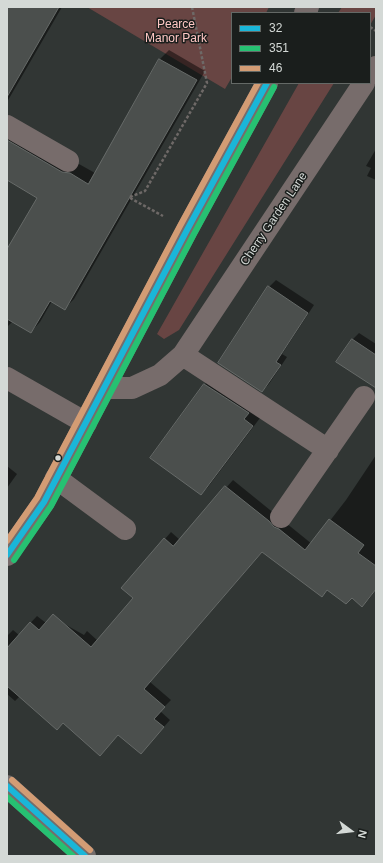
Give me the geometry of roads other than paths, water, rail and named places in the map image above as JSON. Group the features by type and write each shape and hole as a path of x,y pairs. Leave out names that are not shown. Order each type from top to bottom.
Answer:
{"main road":[{"path":"7,786 85,856"}],"street":[{"path":"7,554 44,502 187,230 266,84"},
{"name":"Cherry Garden Lane","path":"104,388 132,388 160,375 183,355 363,84"},
{"path":"8,128 68,161"},
{"path":"183,355 328,450"},
{"path":"7,378 86,423"},
{"path":"281,517 364,397"},
{"path":"56,478 126,529"}],"park label":[{"name":"Pearce Manor Park","path":"176,32"}]}
